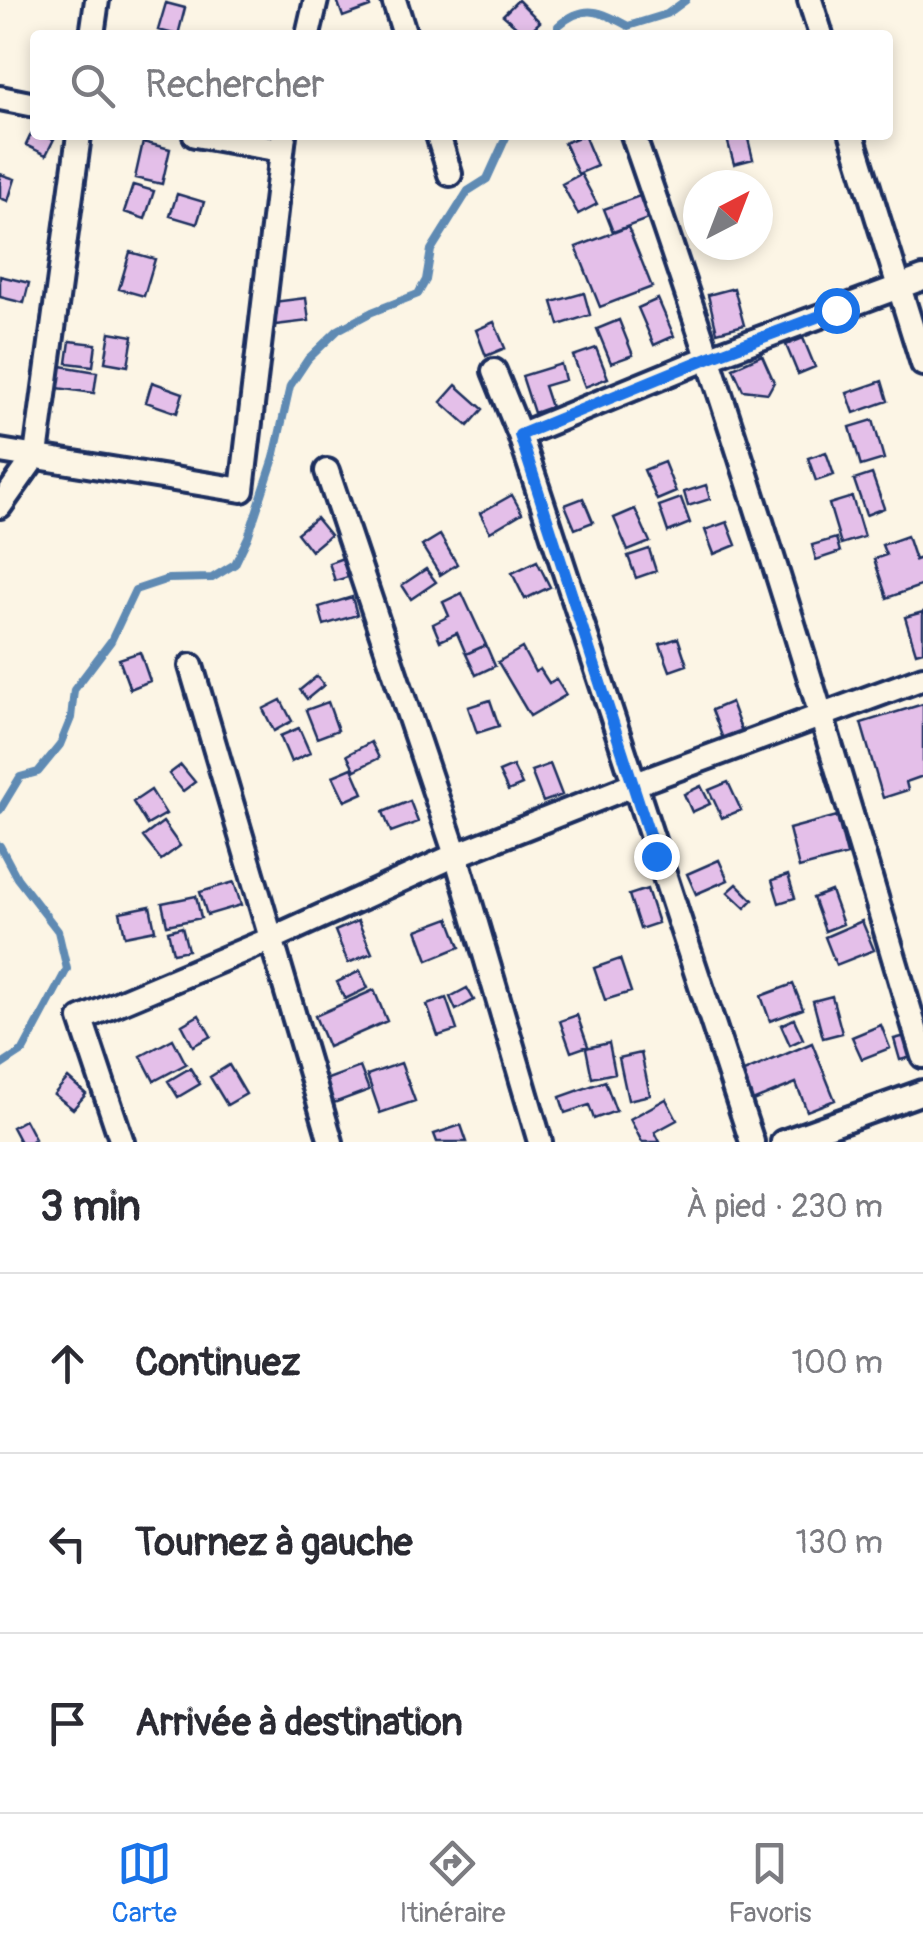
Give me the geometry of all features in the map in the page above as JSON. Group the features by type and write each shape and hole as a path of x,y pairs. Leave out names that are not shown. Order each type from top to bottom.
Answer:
{"street":[{"path":"93,30 96,0"},
{"path":"309,30 316,0"},
{"path":"394,0 403,30"},
{"path":"810,0 819,30"},
{"path":"0,98 30,104"},
{"path":"0,506 36,454 79,140"},
{"path":"0,451 242,490 282,143 249,140"},
{"path":"440,140 450,174"},
{"path":"635,140 710,357 923,1056"},
{"path":"854,140 923,364"},
{"path":"520,435 710,357 923,278"},
{"path":"494,371 520,435 752,1142"},
{"path":"327,471 456,854 540,1142"},
{"path":"192,666 331,1142"},
{"path":"122,1142 81,1019 271,939 456,854 633,784 823,718 923,678"},
{"path":"782,1142 923,1092"}],"building":[{"path":"337,0 368,0 370,7 343,17"},
{"path":"518,0 540,22 531,30 520,30 503,15"},
{"path":"166,3 185,8 179,30 158,30"},
{"path":"30,136 30,140 54,140 46,155 26,145"},
{"path":"586,140 597,166 578,174 564,143"},
{"path":"727,140 748,140 753,159 734,164"},
{"path":"143,142 170,149 162,184 135,178"},
{"path":"0,174 15,179 8,201 0,198"},
{"path":"581,174 597,204 578,214 562,184"},
{"path":"133,185 154,191 145,219 124,212"},
{"path":"177,194 204,202 197,224 170,216"},
{"path":"645,194 653,217 613,232 604,209"},
{"path":"628,227 652,287 600,307 576,247"},
{"path":"130,252 155,259 144,296 119,289"},
{"path":"0,276 29,283 24,303 0,297"},
{"path":"734,288 744,325 717,332 708,295"},
{"path":"584,293 590,315 559,325 552,302"},
{"path":"306,298 309,321 275,325 273,302"},
{"path":"658,299 674,336 654,345 638,308"},
{"path":"619,320 633,355 611,363 597,329"},
{"path":"494,322 505,348 486,356 476,330"},
{"path":"110,332 133,336 128,366 105,362"},
{"path":"803,338 815,367 798,374 786,345"},
{"path":"70,341 96,344 93,366 67,363"},
{"path":"596,348 608,378 585,387 573,356"},
{"path":"762,355 774,382 768,393 743,390 733,368"},
{"path":"561,364 565,380 544,386 551,407 534,413 522,376"},
{"path":"61,366 97,372 94,393 57,388"},
{"path":"882,381 888,401 854,413 847,393"},
{"path":"152,382 183,393 177,413 146,402"},
{"path":"456,385 483,409 468,426 441,402"},
{"path":"873,420 884,459 861,466 850,427"},
{"path":"826,452 834,475 816,481 808,458"},
{"path":"664,462 676,492 657,500 644,470"},
{"path":"872,474 884,508 866,515 854,480"},
{"path":"706,485 710,499 688,506 684,492"},
{"path":"512,495 522,513 490,532 480,513"},
{"path":"852,497 864,537 841,544 829,504"},
{"path":"583,498 593,522 575,529 565,505"},
{"path":"681,498 690,523 668,532 659,506"},
{"path":"635,509 650,542 628,551 614,518"},
{"path":"316,518 330,535 311,551 297,533"},
{"path":"727,522 736,545 714,554 705,530"},
{"path":"440,535 457,564 440,575 422,546"},
{"path":"907,536 915,560 923,557 923,585 887,598 874,559 886,555 882,545"},
{"path":"836,538 840,552 816,560 812,545"},
{"path":"649,549 656,571 636,578 628,556"},
{"path":"343,558 348,577 335,581 329,563"},
{"path":"537,561 550,587 525,599 512,573"},
{"path":"426,569 436,582 411,599 402,585"},
{"path":"462,593 486,645 466,654 457,633 440,641 433,624 449,616 443,602"},
{"path":"352,597 357,615 324,625 319,607"},
{"path":"923,612 923,651 916,653 905,617"},
{"path":"678,638 687,665 670,671 660,644"},
{"path":"486,645 495,666 476,675 466,654"},
{"path":"522,648 535,672 540,669 549,683 556,679 566,695 530,716 498,662"},
{"path":"140,652 150,681 130,689 119,659"},
{"path":"317,676 324,685 307,699 300,690"},
{"path":"281,700 292,721 274,731 263,709"},
{"path":"490,700 499,726 477,733 468,707"},
{"path":"328,702 338,730 317,738 306,710"},
{"path":"731,702 742,732 723,739 712,710"},
{"path":"923,704 923,776 906,782 908,790 883,798 861,723"},
{"path":"299,728 310,753 291,762 280,736"},
{"path":"371,742 379,758 355,770 347,755"},
{"path":"550,764 562,795 543,802 531,771"},
{"path":"181,765 195,782 183,791 169,774"},
{"path":"513,766 522,785 508,791 499,772"},
{"path":"352,768 363,793 345,801 333,776"},
{"path":"728,782 741,810 722,818 709,790"},
{"path":"701,786 710,804 692,812 684,794"},
{"path":"151,790 166,814 147,825 133,802"},
{"path":"410,801 418,822 391,832 383,812"},
{"path":"837,816 847,855 799,868 789,829"},
{"path":"163,822 180,846 161,860 143,837"},
{"path":"719,860 728,880 696,894 687,874"},
{"path":"788,875 795,898 779,903 772,880"},
{"path":"234,882 241,905 207,915 200,892"},
{"path":"737,884 753,900 745,908 728,892"},
{"path":"647,889 658,923 640,929 629,895"},
{"path":"831,891 843,924 825,931 813,898"},
{"path":"196,896 201,918 167,925 162,903"},
{"path":"150,906 155,930 125,936 120,912"},
{"path":"449,918 460,947 428,960 417,930"},
{"path":"358,921 372,953 348,963 335,931"},
{"path":"862,921 874,950 836,965 825,937"},
{"path":"182,927 188,950 173,953 168,931"},
{"path":"620,959 631,992 605,1000 594,968"},
{"path":"360,971 368,988 345,999 337,982"},
{"path":"793,984 803,1009 770,1021 761,996"},
{"path":"467,988 474,1000 456,1010 450,997"},
{"path":"374,990 387,1021 328,1047 315,1016"},
{"path":"832,996 842,1033 823,1038 813,1001"},
{"path":"446,998 457,1030 438,1036 427,1005"},
{"path":"199,1015 211,1036 193,1046 182,1025"},
{"path":"577,1015 588,1046 571,1052 560,1021"},
{"path":"794,1019 803,1039 790,1045 781,1025"},
{"path":"881,1025 890,1048 862,1059 852,1037"},
{"path":"906,1036 912,1057 900,1060 894,1039"},
{"path":"173,1039 186,1064 154,1081 141,1056"},
{"path":"609,1043 615,1073 592,1078 586,1048"},
{"path":"812,1043 835,1100 807,1111 796,1083 750,1102 739,1074"},
{"path":"641,1053 650,1095 628,1100 619,1058"},
{"path":"401,1063 415,1101 380,1113 367,1075"},
{"path":"229,1065 246,1094 227,1105 210,1077"},
{"path":"360,1067 369,1090 334,1103 325,1080"},
{"path":"190,1068 200,1084 178,1097 168,1081"},
{"path":"68,1078 86,1094 73,1109 54,1094"},
{"path":"605,1081 616,1111 594,1119 589,1105 565,1113 560,1097"},
{"path":"666,1099 677,1120 655,1132 660,1142 642,1142 630,1119"},
{"path":"25,1120 35,1139 20,1142 12,1127"},
{"path":"461,1125 467,1142 437,1142 434,1134"}],"waterway":[{"path":"558,30 568,19 585,12 601,13 628,26 667,14 686,0"},
{"path":"0,810 20,777 38,772 60,745 71,718 74,690 111,641 135,590 168,579 212,578 235,564 274,458 290,386 308,359 338,330 418,294 426,280 431,250 468,191 487,179 505,140"},
{"path":"0,846 17,878 58,931 67,969 23,1051 0,1066"}],"route":[{"path":"656,856 520,435 836,310"}]}
